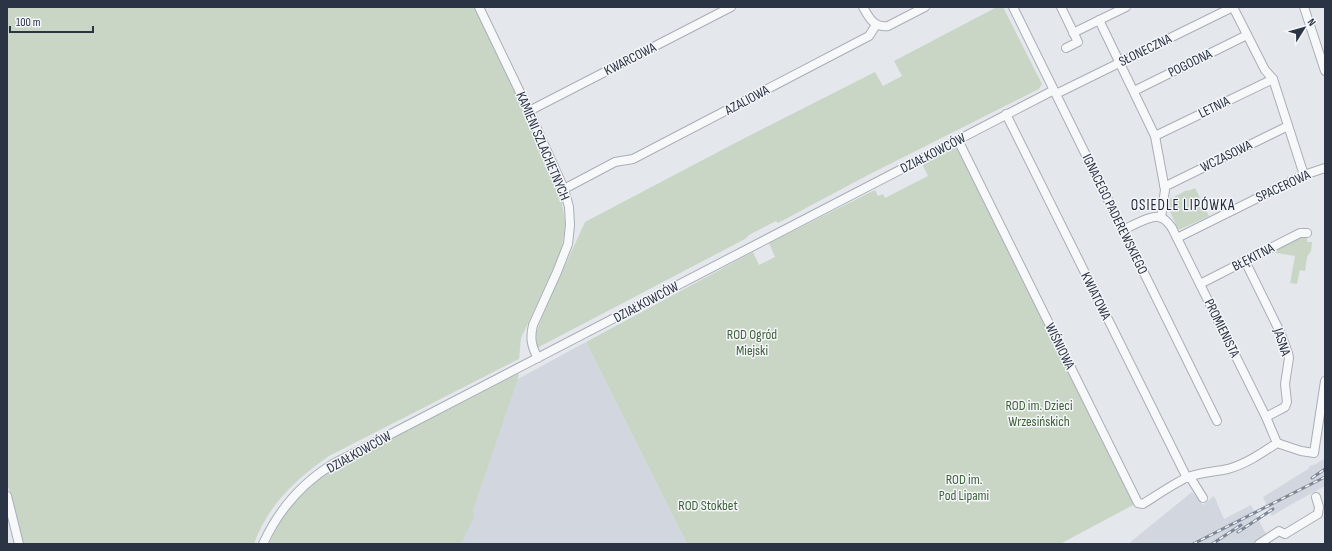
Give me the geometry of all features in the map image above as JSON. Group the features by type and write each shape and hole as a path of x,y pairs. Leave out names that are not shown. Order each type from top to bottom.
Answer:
{"street":[{"name":"KAMIENI SZLACHETNYCH","path":"479,7 529,111 564,189 569,207 570,225 568,244 533,325 531,333 531,342 538,358"},
{"name":"KWARCOWA","path":"529,111 731,7"},
{"path":"863,7 872,22 876,25 888,26 925,7"},
{"name":"IGNACEGO PADEREWSKIEGO","path":"1013,7 1217,421"},
{"path":"1061,7 1078,42 1066,48"},
{"path":"1073,32 1126,7"},
{"path":"1233,7 1264,70 1272,79 1304,175"},
{"name":"SŁONECZNA","path":"1055,92 1233,7"},
{"path":"1304,7 1325,71"},
{"path":"1100,20 1156,136 1164,185 1161,218 1155,217 1148,219 1123,230"},
{"name":"AZALIOWA","path":"564,189 615,162 633,159 721,114 869,36 876,25"},
{"name":"POGODNA","path":"1134,90 1247,35"},
{"name":"LETNIA","path":"1156,136 1272,79"},
{"name":"DZIAŁKOWCÓW","path":"263,544 286,505 304,486 325,469 1006,114 1055,92"},
{"name":"KWIATOWA","path":"1006,114 1188,477 1203,498"},
{"name":"WCZASOWA","path":"1164,185 1168,185 1288,126"},
{"name":"WIŚNIOWA","path":"958,140 1138,503 1143,504 1188,477"},
{"name":"SPACEROWA","path":"1177,238 1304,175 1325,168"},
{"name":"PROMIENISTA","path":"1161,218 1167,221 1172,228 1266,417 1277,443"},
{"name":"BŁĘKITNA","path":"1200,284 1300,233 1307,233"},
{"name":"JASNA","path":"1245,261 1280,332 1289,358 1285,384 1288,399 1287,405 1266,417"},
{"path":"1188,477 1209,471 1228,468 1246,462 1259,456 1277,443 1314,452 1325,381"},
{"path":"7,496 19,544"},
{"path":"1259,544 1279,531 1285,534 1318,514 1319,507 1316,497"}],"shaded area":[{"path":"586,342 687,544 457,544 514,381"},
{"path":"1325,458 1325,486 1272,516 1263,497 1308,469 1310,466"},
{"path":"1192,492 1203,505 1214,496 1224,519 1251,505 1271,544 1128,544"}],"green space":[{"path":"7,7 475,7 520,98 559,187 566,226 560,255 521,338 519,359 329,456 295,483 284,494 267,517 254,544 22,544 7,482"},
{"path":"997,7 1003,7 1042,84 1039,89 868,175 778,223 776,221 749,235 745,239 537,348 536,333 545,309 585,222 737,142 875,72 883,86 902,76 894,61"},
{"path":"956,147 1135,504 1060,544 687,544 586,342 753,252 759,265 775,257 769,243 875,190 878,196 883,194 885,198 928,176 922,164"},
{"path":"1195,188 1209,216 1178,229 1167,205 1168,200 1187,190 1188,191"},
{"path":"1297,238 1307,238 1307,242 1312,242 1311,251 1307,257 1305,271 1300,270 1297,284 1290,283 1295,256 1270,252"},
{"path":"514,373 519,374 516,384 473,510 474,517 461,544 269,544 282,519 298,499 307,489 340,464"}],"railway":[{"path":"1312,478 1325,469"},
{"path":"1193,544 1325,477"},
{"path":"1238,532 1273,509"},
{"path":"1212,544 1241,525"}],"district":[{"name":"OSIEDLE LIPÓWKA","path":"1183,205"}],"park label":[{"name":"ROD Ogród Miejski","path":"752,342"},
{"name":"ROD im. Dzieci Wrzesińskich","path":"1039,414"},
{"name":"ROD im. Pod Lipami","path":"964,488"},
{"name":"ROD Stokbet","path":"708,505"}]}
